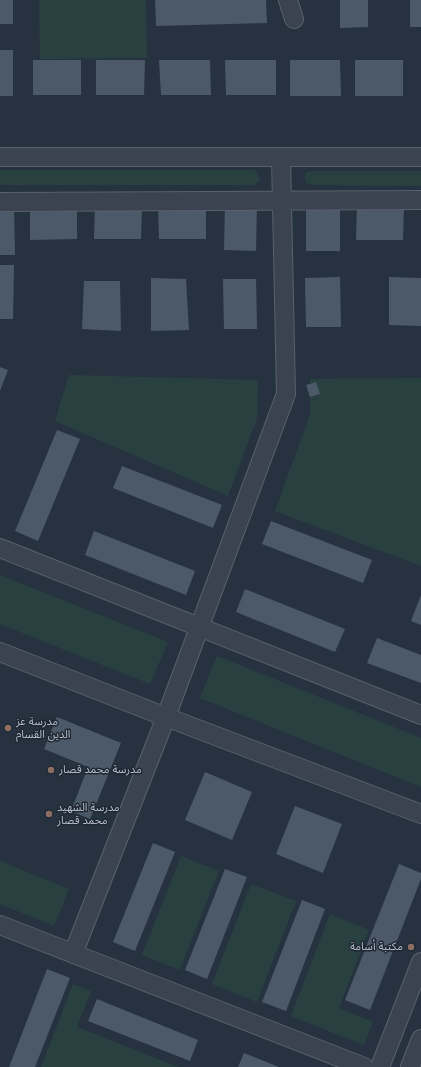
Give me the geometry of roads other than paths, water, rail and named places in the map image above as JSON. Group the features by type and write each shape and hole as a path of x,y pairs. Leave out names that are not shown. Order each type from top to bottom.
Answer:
{"street":[{"path":"288,0 294,19"},
{"path":"0,157 421,157"},
{"path":"73,954 166,718 286,394 281,157"},
{"path":"0,202 421,200"},
{"path":"0,548 200,626 421,715"},
{"path":"0,652 166,718 421,814"},
{"path":"0,925 364,1067"},
{"path":"380,1067 421,962"},
{"path":"410,1067 421,1039"}],"place":[{"name":"مدرسة عز الدين القسام","path":"8,728"},
{"name":"مدرسة محمد قصار","path":"51,770"},
{"name":"مدرسة الشهيد محمد قصار","path":"49,814"},
{"name":"مكتبة أسامة","path":"411,947"}]}
